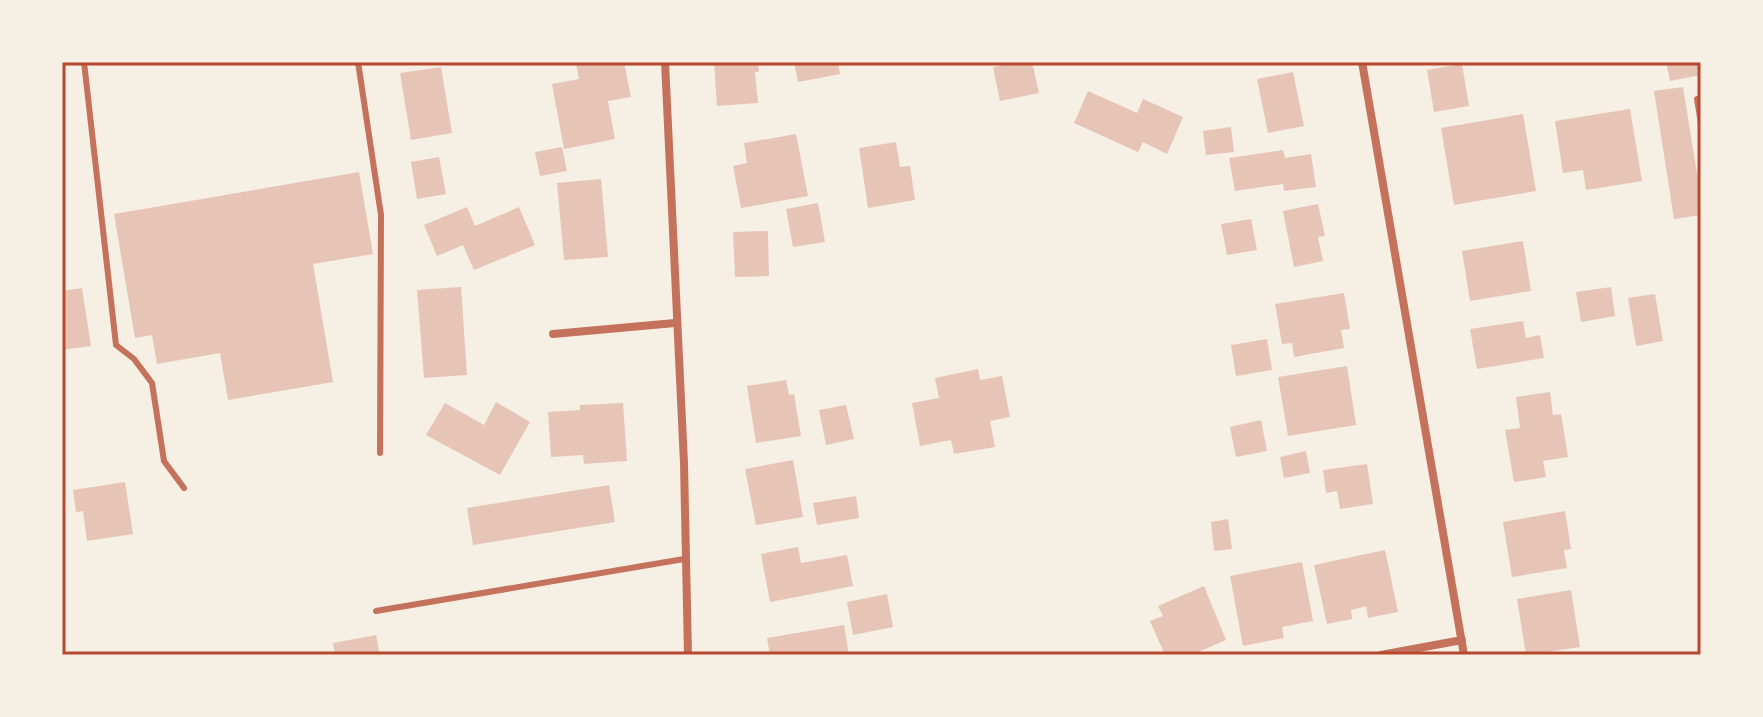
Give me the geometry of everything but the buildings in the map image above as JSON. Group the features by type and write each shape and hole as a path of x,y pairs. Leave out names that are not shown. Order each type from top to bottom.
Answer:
{"street":[{"path":"665,62 684,463 688,655"},
{"path":"1362,62 1464,655"},
{"path":"553,334 675,323"},
{"path":"1381,655 1462,640"}],"lane":[{"path":"84,62 116,345 134,359 152,383 164,461 184,488"},
{"path":"358,62 381,215 380,453"},
{"path":"1701,98 1697,99 1701,123"},
{"path":"376,611 684,559"}]}
